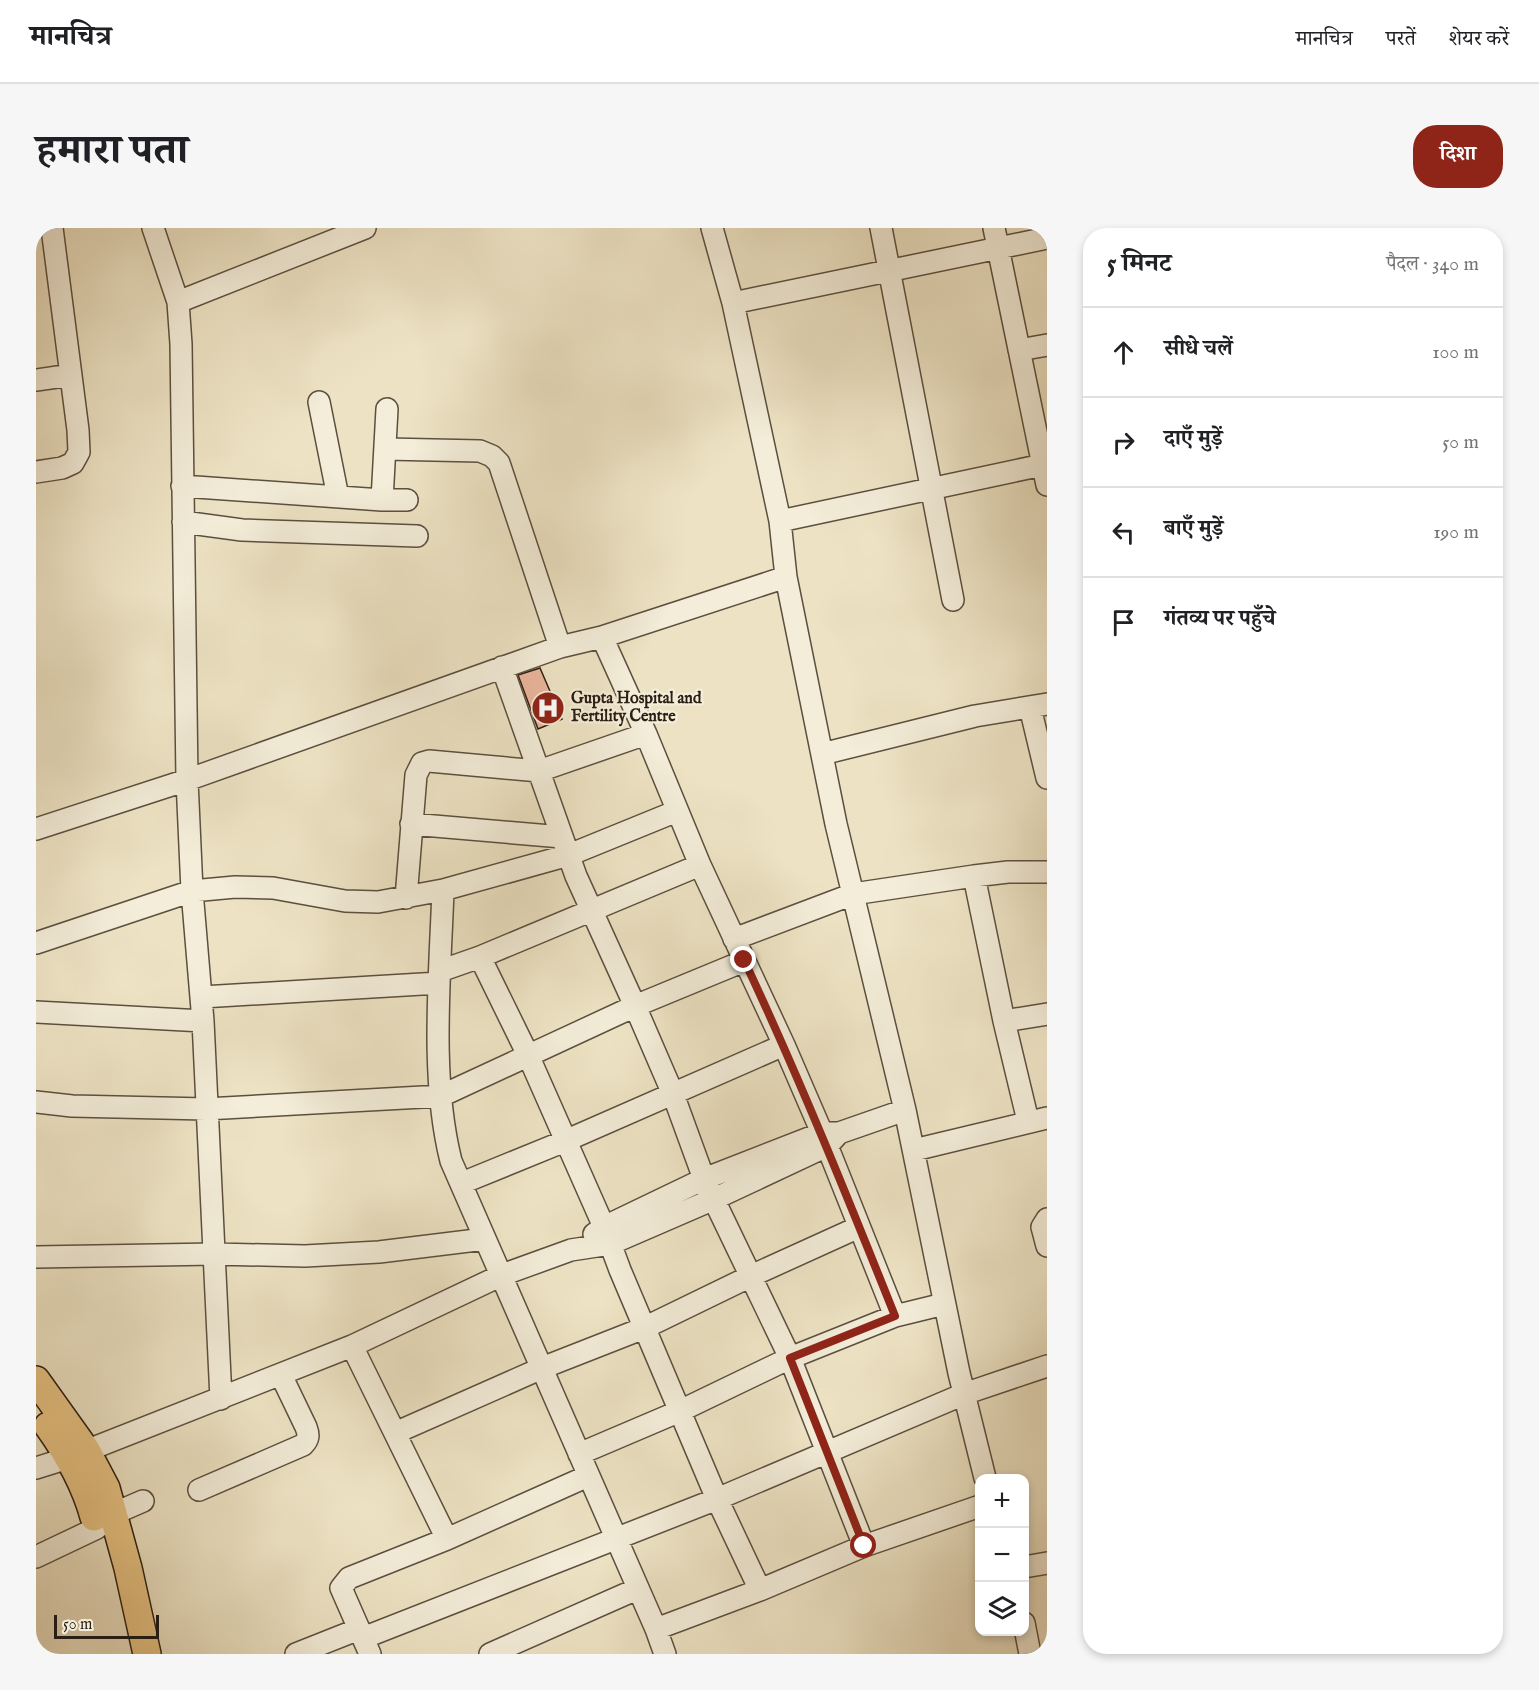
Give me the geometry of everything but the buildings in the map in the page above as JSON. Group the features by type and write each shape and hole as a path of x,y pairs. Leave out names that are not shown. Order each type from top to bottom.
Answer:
{"main road":[{"path":"36,1380 77,1454 88,1495 105,1521 128,1568 147,1654"},
{"path":"36,1410 77,1454"},
{"path":"105,1521 132,1654"}],"street":[{"path":"36,472 62,468 73,463 78,452 78,430 52,228"},
{"path":"153,228 178,302 187,780 192,891 204,1021 206,1108 221,1399"},
{"path":"178,302 365,228"},
{"path":"712,228 733,303 780,521 786,577 822,754 914,1150 944,1304 984,1474"},
{"path":"881,228 953,600"},
{"path":"733,303 889,270 995,238 1047,238"},
{"path":"780,521 931,487 1046,471 995,238"},
{"path":"1019,350 1047,345"},
{"path":"36,380 71,375"},
{"path":"319,402 338,497"},
{"path":"382,500 387,449 387,409"},
{"path":"387,449 480,450 492,456 499,463 560,647"},
{"path":"182,486 406,500"},
{"path":"183,522 242,530 417,536"},
{"path":"36,829 187,780 560,647 602,637 786,577"},
{"path":"602,637 646,734 700,865 829,1138 859,1227 895,1316"},
{"path":"502,667 565,846 673,1095 704,1179 790,1358 864,1546"},
{"path":"822,754 975,716 1039,705 1047,778"},
{"path":"406,898 416,775 422,763 429,761 539,771 646,734"},
{"path":"36,943 192,891 235,886 273,888 345,901 378,902 406,898 443,890 565,846 677,811"},
{"path":"411,824 565,846"},
{"path":"202,997 440,977 480,957 591,909 700,865"},
{"path":"734,939 853,894 1008,872 1047,872"},
{"path":"914,1150 1038,1119 1004,1021 974,876"},
{"path":"443,890 438,1027 441,1096 445,1137 451,1161 637,1589 658,1646 760,1590 864,1546 975,1508"},
{"path":"480,957 528,1055 717,1499 760,1590"},
{"path":"36,1102 72,1106 206,1108 441,1096 635,1006 744,960"},
{"path":"36,1012 204,1021"},
{"path":"1004,1021 1047,1014"},
{"path":"462,1183 673,1095 784,1045"},
{"path":"607,1236 704,1179 829,1138 905,1110"},
{"path":"36,1468 221,1399 352,1346 502,1275 714,1199 829,1138"},
{"path":"1047,1219 1042,1227 1047,1246"},
{"path":"395,1432 542,1368 644,1328 859,1227"},
{"path":"36,1257 215,1254 305,1256 369,1253 486,1239"},
{"path":"579,1454 680,1411 790,1358 895,1316 944,1304"},
{"path":"352,1346 447,1539"},
{"path":"296,1654 364,1640 717,1499 964,1394 1047,1366"},
{"path":"199,1490 308,1441 309,1434 281,1374"},
{"path":"364,1640 342,1588 349,1578 447,1539 588,1476"},
{"path":"36,1557 143,1501"},
{"path":"1029,1566 1047,1563"},
{"path":"490,1654 637,1589"},
{"path":"1028,1638 1042,1654"}],"place":[{"name":"Gupta Hospital and Fertility Centre","path":"548,708"}],"route":[{"path":"744,960 822,1133 895,1316 790,1358 864,1546"}]}
